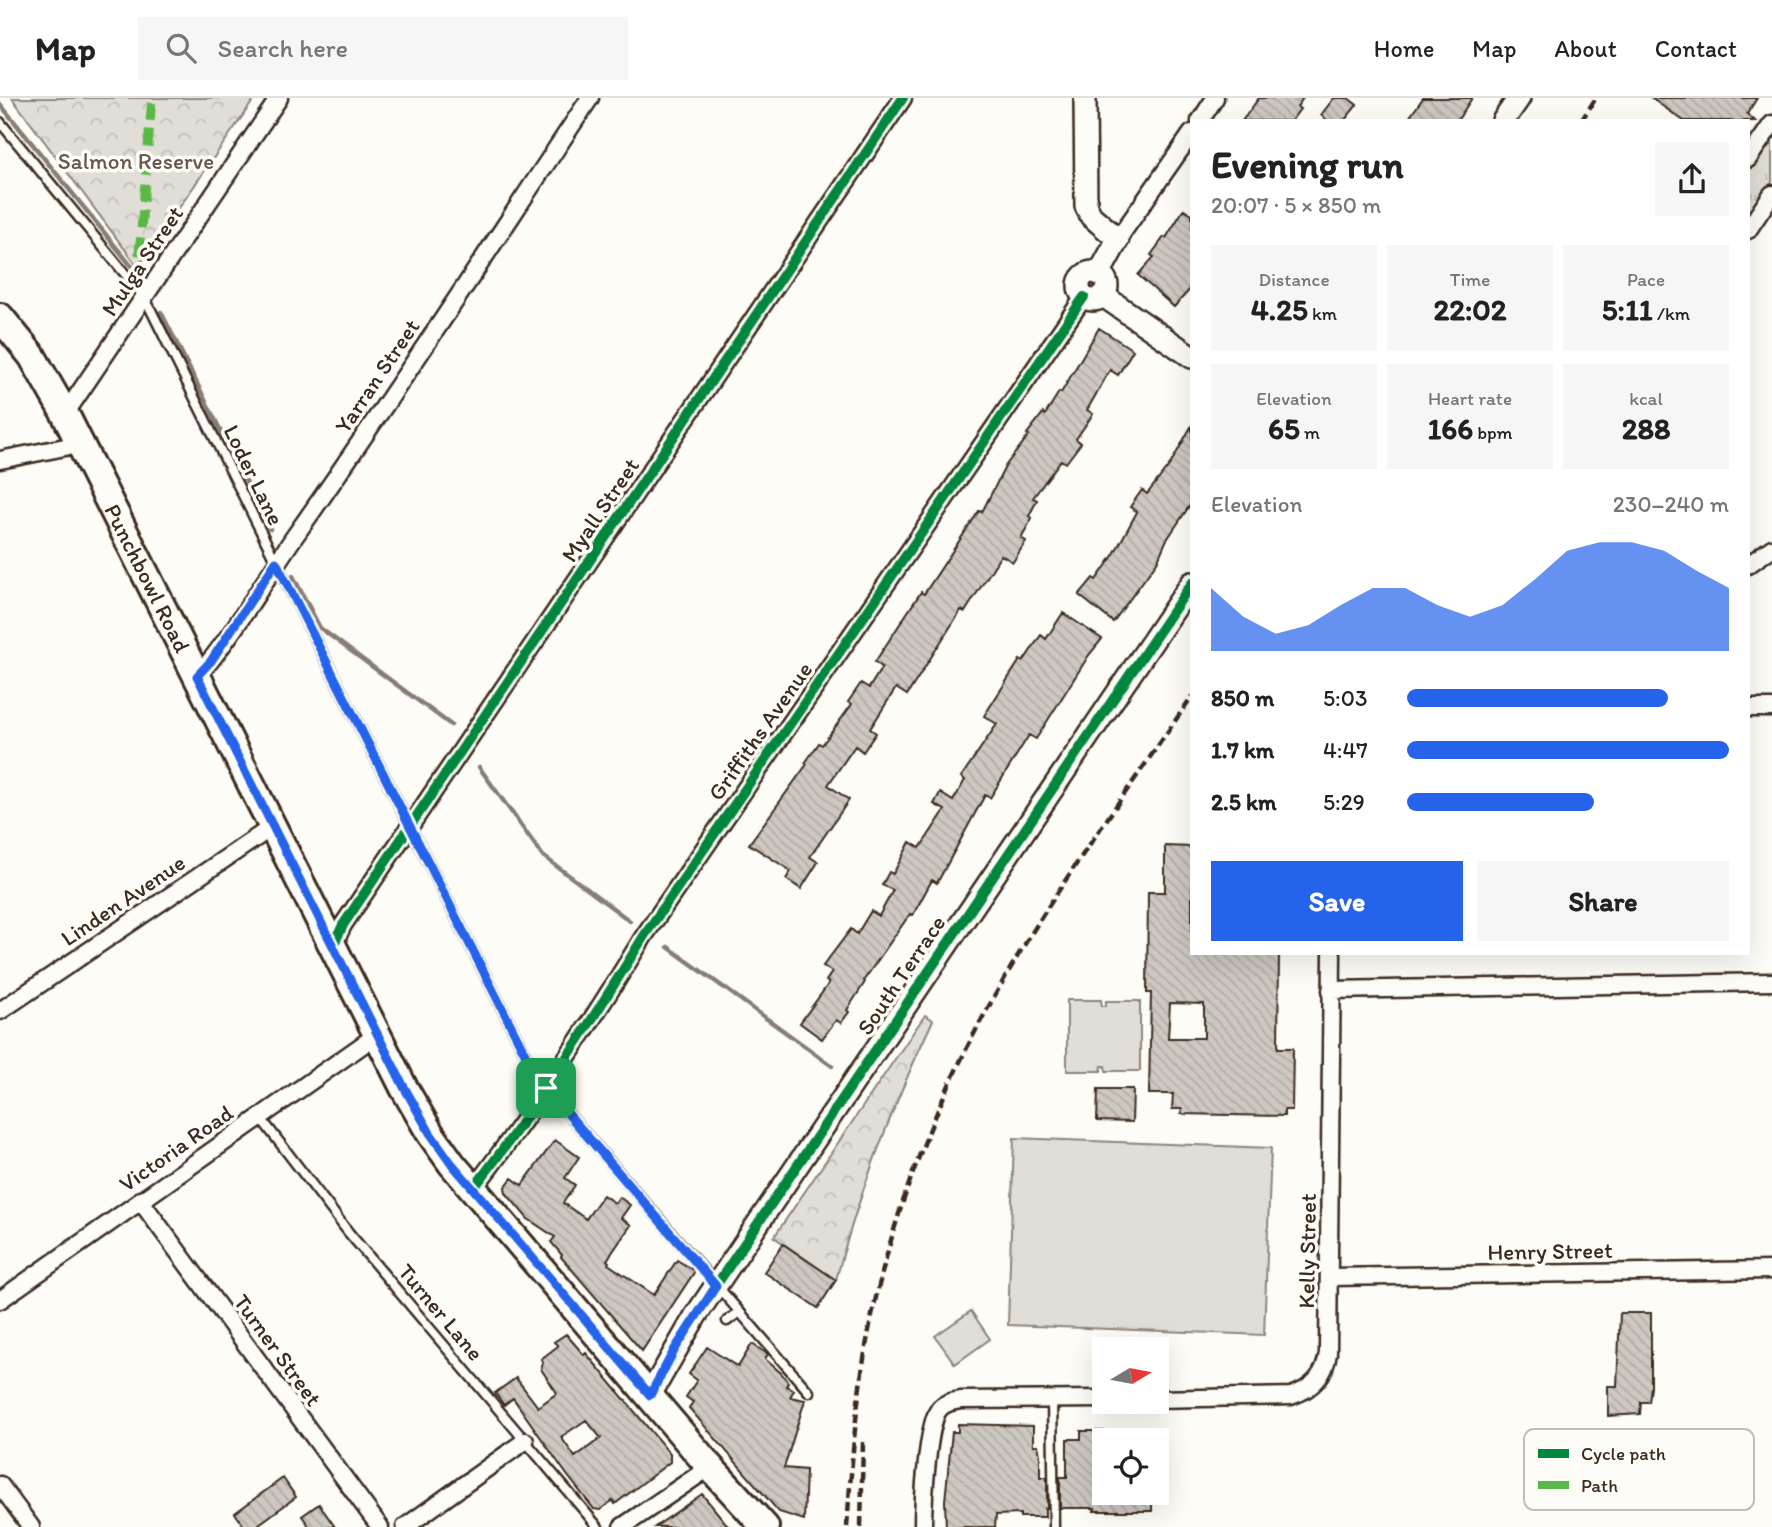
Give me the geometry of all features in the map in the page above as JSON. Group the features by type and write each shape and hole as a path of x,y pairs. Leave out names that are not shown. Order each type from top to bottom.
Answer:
{"main road":[{"name":"Punchbowl Road","path":"0,317 32,356 65,414 272,827 430,1133 473,1189 710,1467 765,1527"}],"street":[{"name":"Mulga Street","path":"65,414 279,98"},
{"name":"Yarran Street","path":"197,676 211,661 276,562 353,454 590,98"},
{"name":"Myall Street","path":"333,946 343,925 902,98"},
{"path":"1085,98 1086,206 1091,216 1118,239"},
{"path":"1201,119 1215,98"},
{"path":"1504,119 1519,98"},
{"path":"1750,156 1772,124"},
{"path":"1093,296 1106,289 1106,282 1099,274 1118,239 1190,136"},
{"path":"1750,227 1772,194"},
{"path":"1093,296 1190,356"},
{"name":"Griffiths Avenue","path":"473,1189 546,1088 645,936 1093,296"},
{"path":"0,460 80,444"},
{"path":"1750,564 1772,548"},
{"name":"South Terrace","path":"650,1395 675,1349 716,1286 1190,586"},
{"path":"1750,708 1772,708"},
{"name":"Linden Avenue","path":"0,1012 272,827"},
{"name":"Kelly Street","path":"1169,1399 1283,1397 1308,1389 1319,1378 1327,1363 1332,955"},
{"path":"1331,990 1772,982"},
{"name":"Victoria Road","path":"0,1300 378,1034"},
{"name":"Turner Street","path":"140,1200 374,1525"},
{"name":"Henry Street","path":"1330,1277 1772,1270"},
{"path":"923,1527 931,1433 934,1418 940,1408 950,1402 961,1401 1092,1399"},
{"path":"405,1527 525,1441"},
{"path":"622,1527 710,1467"},
{"path":"0,1485 31,1527"},
{"path":"735,1494 750,1527"}],"lane":[{"name":"Loder Lane","path":"0,122 145,298 538,1079 809,1392"},
{"name":"Turner Lane","path":"260,1117 349,1233 598,1527"},
{"path":"727,1321 738,1312"},
{"path":"1052,1400 1054,1527"}],"green space":[{"name":"Salmon Reserve","path":"12,98 255,98 138,267"},
{"path":"1772,135 1772,182 1750,215 1750,166"},
{"path":"1067,1000 1101,1000 1102,1006 1106,1006 1106,1001 1140,1001 1140,1071 1106,1071 1105,1066 1102,1066 1101,1071 1067,1071"},
{"path":"925,1015 933,1020 878,1147 836,1280 774,1237"},
{"path":"1014,1138 1271,1148 1264,1335 1008,1325"},
{"path":"971,1311 990,1339 955,1364 935,1336"}],"building":[{"path":"1259,98 1303,98 1297,107 1300,109 1292,119 1243,119"},
{"path":"1334,98 1348,98 1357,105 1346,119 1326,119 1321,115"},
{"path":"1423,98 1472,98 1458,119 1408,119"},
{"path":"1651,98 1757,98 1747,114 1755,121 1681,119"},
{"path":"1184,209 1190,213 1190,289 1174,307 1138,275 1154,257 1151,255 1164,237 1166,238"},
{"path":"1099,328 1133,350 1118,375 1110,370 1087,410 1093,414 1076,439 1081,443 1066,463 1061,460 1033,498 1037,500 1029,516 1032,518 1021,538 1026,541 1013,562 1001,555 965,612 961,610 907,695 896,688 870,729 876,733 863,752 855,746 828,785 849,800 810,857 818,862 801,889 786,879 791,871 749,844 819,743 822,745 852,704 848,702 861,683 869,688 882,667 875,662 921,592 924,594 979,511 982,512 1006,465 1043,413 1045,415 1059,392 1061,393"},
{"path":"1190,429 1190,505 1166,541 1157,562 1113,622 1079,595 1093,578 1096,580 1114,554 1137,512 1130,507 1142,490 1147,494 1171,463"},
{"path":"1063,613 1102,639 1036,739 1029,735 990,798 985,795 937,883 932,880 913,915 910,914 864,980 847,1010 849,1012 841,1023 836,1020 822,1039 800,1023 829,983 826,981 832,972 823,966 851,929 857,934 871,911 879,916 893,890 882,885 889,872 893,874 910,842 920,848 945,810 934,804 940,793 953,801 965,780 961,777 997,724 984,716 1020,660 1023,662 1041,635 1046,639"},
{"path":"1165,846 1190,847 1190,955 1279,955 1278,1048 1293,1048 1292,1110 1284,1110 1284,1116 1181,1114 1182,1109 1172,1109 1173,1094 1149,1094 1151,993 1147,993 1148,892 1165,892","holes":["1170,1003 1204,1004 1204,1038 1168,1038"]},
{"path":"1098,1089 1133,1089 1132,1122 1097,1121"},
{"path":"555,1140 579,1157 565,1178 575,1185 563,1203 586,1219 603,1195 615,1203 619,1197 630,1205 621,1218 631,1225 607,1260 608,1264 654,1295 677,1260 695,1271 642,1351 561,1257 551,1242 555,1237 528,1219 506,1193 505,1187 512,1178 522,1185"},
{"path":"783,1244 836,1280 818,1308 764,1272"},
{"path":"1620,1313 1651,1313 1651,1387 1649,1402 1641,1402 1640,1414 1608,1416 1608,1386 1617,1386"},
{"path":"566,1334 584,1355 586,1353 670,1454 670,1462 615,1504 613,1500 600,1510 594,1509 567,1475 513,1398 504,1405 495,1393 516,1378 538,1407 557,1393 541,1369 541,1359 558,1346 554,1342","holes":["586,1420 601,1438 575,1457 561,1437"]},
{"path":"752,1344 768,1354 765,1359 788,1382 786,1386 794,1390 790,1397 805,1400 784,1468 806,1470 804,1520 779,1512 689,1408 693,1402 686,1397 697,1380 689,1374 707,1347 738,1367"},
{"path":"958,1424 1033,1426 1033,1445 1038,1445 1040,1455 1040,1477 1047,1477 1045,1517 996,1515 995,1527 946,1527 945,1501 952,1432 958,1432"},
{"path":"1081,1431 1092,1431 1092,1505 1152,1505 1152,1511 1060,1508 1060,1477 1067,1477 1067,1439 1081,1439"},
{"path":"283,1478 296,1497 255,1527 245,1527 235,1513"},
{"path":"702,1494 729,1527 655,1527"},
{"path":"319,1504 335,1527 310,1527 302,1516"}],"waterway":[{"path":"0,104 133,268"},
{"path":"161,312 270,529"},
{"path":"293,576 320,628 451,725"},
{"path":"479,767 543,856 630,921"},
{"path":"668,947 832,1066"}],"railway":[{"path":"1582,119 1596,98"},
{"path":"847,1527 858,1403 873,1311 902,1203 930,1128 982,1018 1024,946 1190,699"},
{"path":"861,1527 863,1442"}],"marked path":[{"path":"130,280 138,267 152,98"}],"cycle path":[{"path":"333,946 343,925 903,98"},
{"path":"473,1189 540,1097 644,936 1084,297"},
{"path":"650,1395 696,1315 1190,586"}],"route":[{"path":"276,562 538,1079 546,1088 716,1286 675,1349 650,1395 452,1164 430,1133 404,1087 197,676 211,661 276,562"}]}
